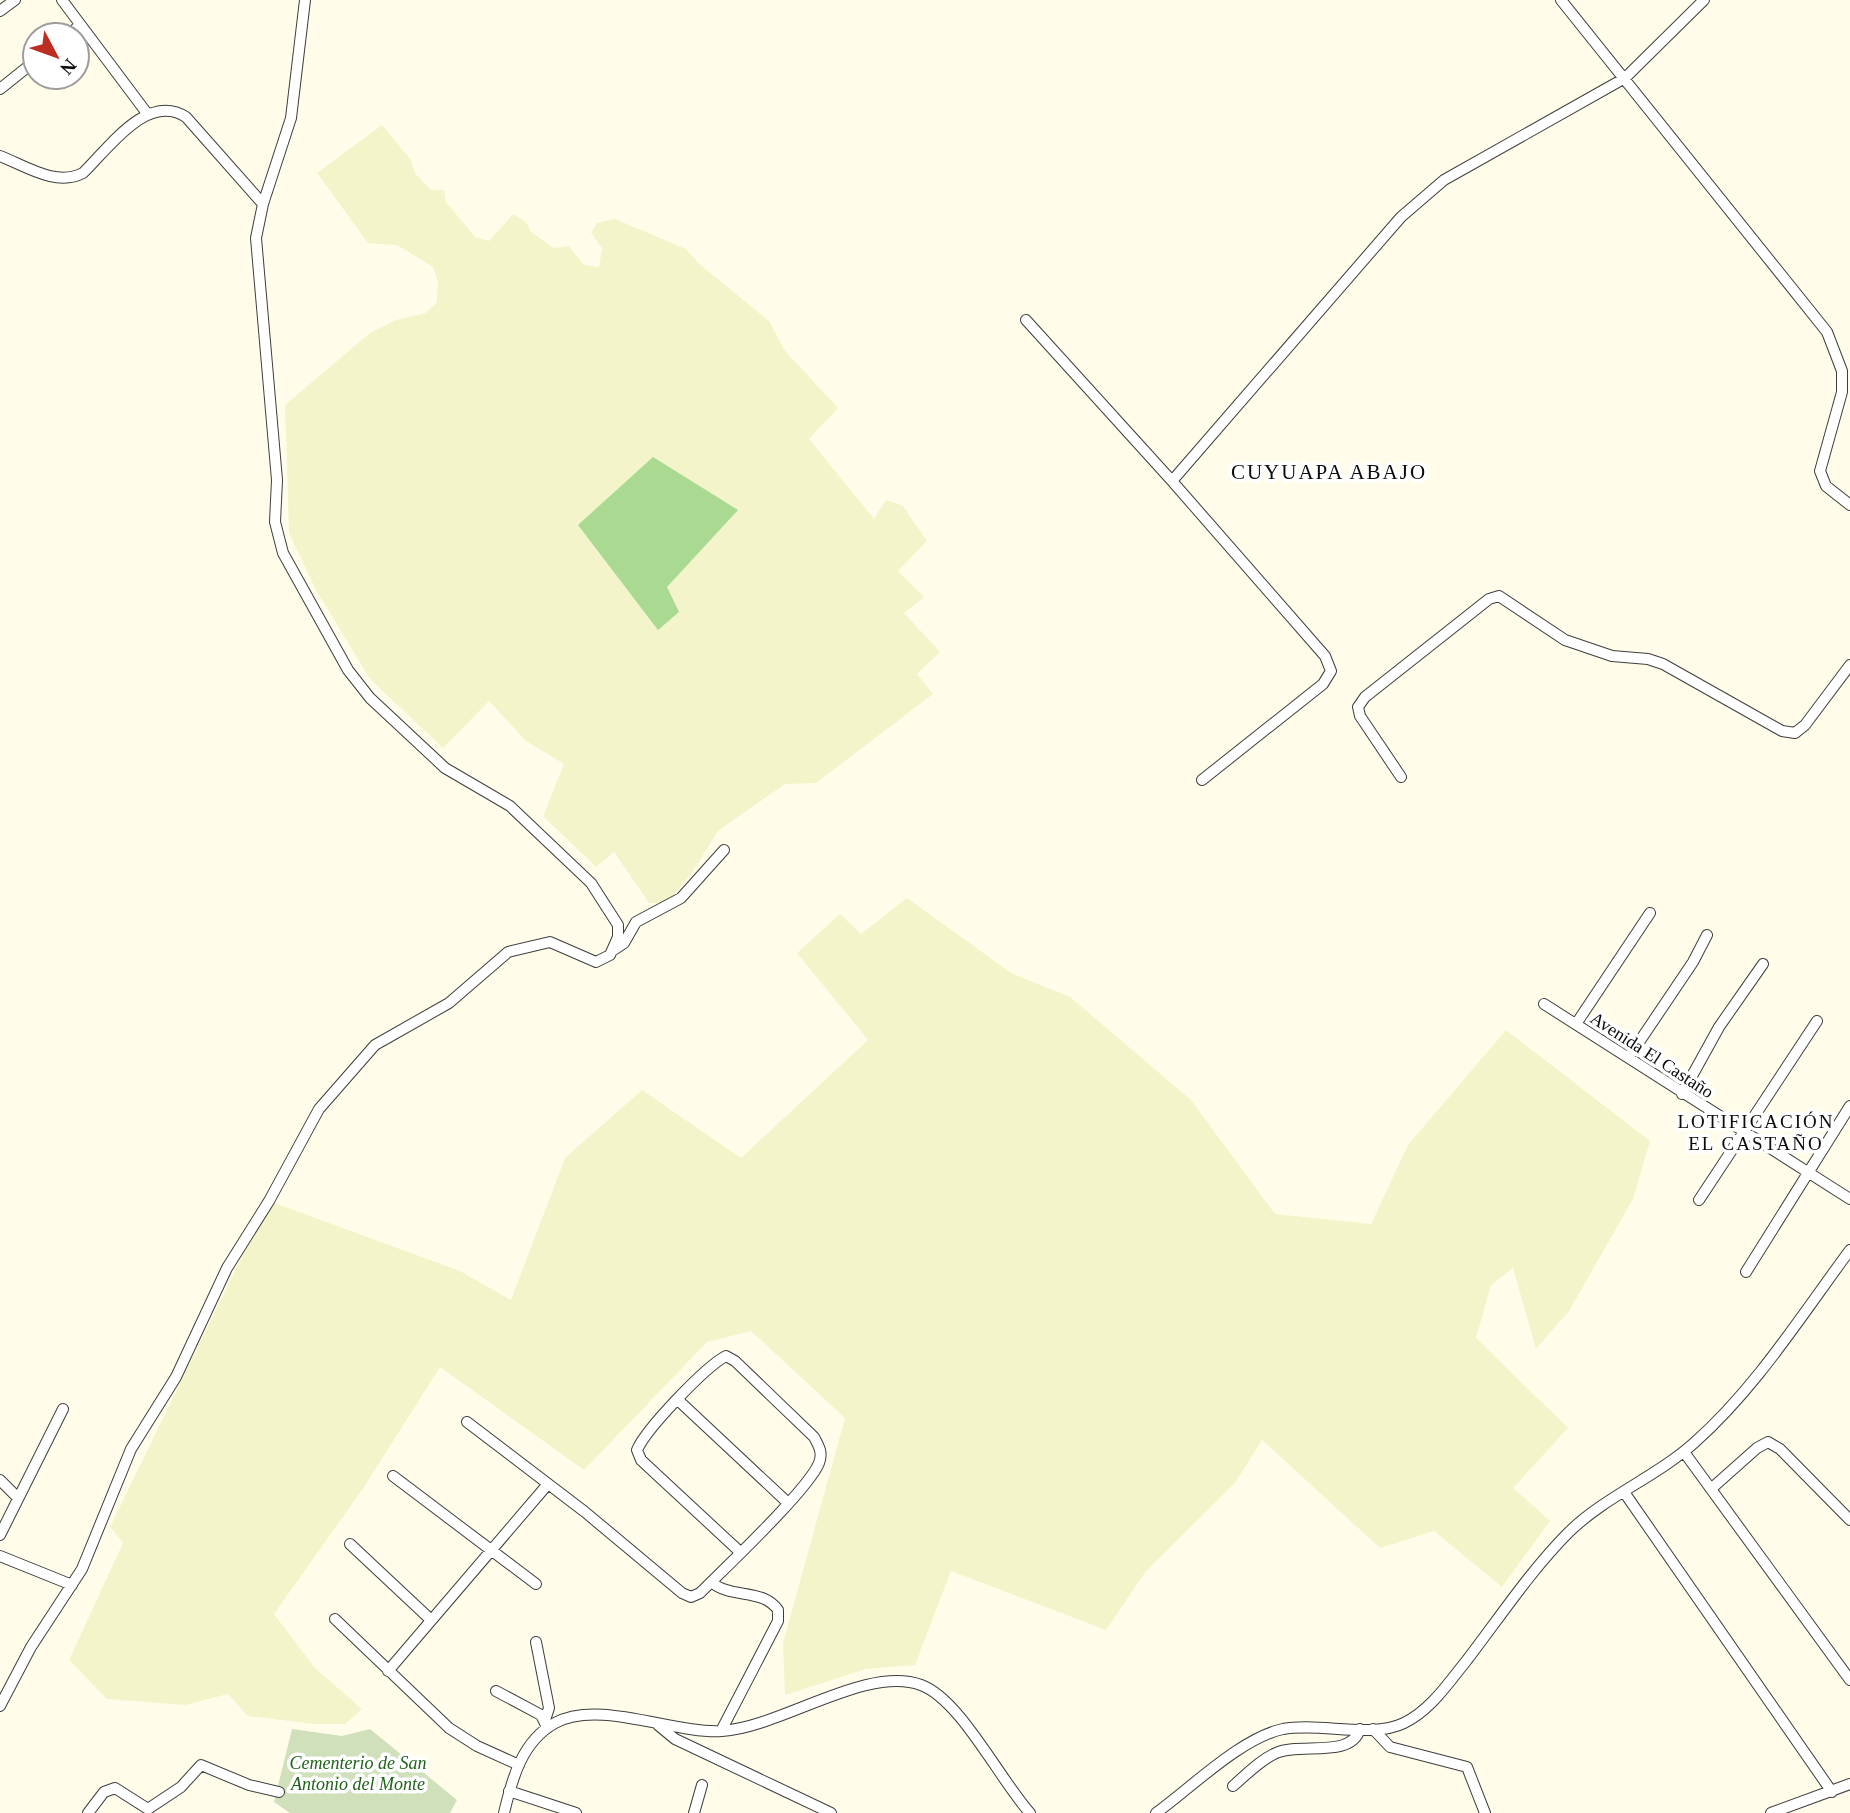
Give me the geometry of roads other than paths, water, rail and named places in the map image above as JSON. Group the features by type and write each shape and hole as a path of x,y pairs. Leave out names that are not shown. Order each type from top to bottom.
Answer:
{"street":[{"path":"0,11 15,0"},
{"path":"62,0 77,21"},
{"path":"305,0 291,118 263,204 256,238 277,480 275,522 284,553 357,684 427,754 457,776 510,806 550,847 580,872 615,916 618,937 615,949"},
{"path":"1561,0 1811,311 1836,348 1842,371 1842,392 1820,471 1826,486 1850,505"},
{"path":"1172,481 1401,216 1444,180 1625,78 1704,0"},
{"path":"91,40 146,112"},
{"path":"0,89 21,72"},
{"path":"0,156 54,178 70,179 83,173 146,112 174,109 186,117 263,204"},
{"path":"1026,320 1325,656 1331,670 1322,684 1202,780"},
{"path":"1401,777 1360,716 1358,706 1478,608 1499,596 1565,640 1612,656 1648,659 1663,664 1782,731 1794,733 1805,725 1850,665"},
{"path":"0,1706 31,1647 90,1553 131,1449 184,1362 227,1268 270,1201 312,1119 327,1100 375,1045 449,1003 508,952 550,942 597,962 604,960 624,943 636,922 681,898 724,850"},
{"path":"1576,1024 1650,913"},
{"path":"1629,1057 1693,962 1707,935"},
{"path":"1682,1094 1720,1027 1763,964"},
{"name":"Avenida El Castaño","path":"1544,1004 1850,1199"},
{"path":"1699,1200 1817,1021"},
{"path":"1746,1272 1850,1106"},
{"path":"1156,1813 1248,1743 1267,1734 1303,1727 1373,1729 1403,1724 1431,1703 1551,1552 1587,1516 1684,1452 1718,1422 1752,1382 1850,1250"},
{"path":"467,1422 682,1593 691,1597 711,1582 788,1502 820,1461 821,1448 814,1437 735,1361 726,1356 716,1361 678,1400 641,1441 637,1450 641,1460 739,1551"},
{"path":"678,1400 788,1502"},
{"path":"0,1535 63,1409"},
{"path":"1712,1488 1757,1448 1768,1443 1780,1449 1850,1520"},
{"path":"1684,1452 1850,1679"},
{"path":"393,1476 536,1584"},
{"path":"0,1480 18,1498"},
{"path":"388,1671 548,1484"},
{"path":"1624,1492 1832,1792"},
{"path":"350,1544 431,1620"},
{"path":"0,1556 72,1585"},
{"path":"711,1582 725,1591 764,1598 773,1602 778,1610 778,1621 721,1731"},
{"path":"335,1619 449,1728 477,1746 519,1765"},
{"path":"504,1813 509,1791 525,1751 546,1725 549,1708 536,1643"},
{"path":"546,1725 594,1715 721,1731 774,1719 867,1685 888,1680 907,1681 923,1685 949,1705 1030,1813"},
{"path":"496,1691 534,1711 546,1725"},
{"path":"657,1725 675,1739 831,1813"},
{"path":"1233,1786 1277,1752 1344,1745 1358,1735 1360,1729"},
{"path":"1373,1729 1390,1748 1467,1767 1485,1813"},
{"path":"88,1813 104,1792 115,1788 148,1809 181,1787 201,1765 249,1785 279,1792"},
{"path":"1771,1813 1797,1810 1850,1784"},
{"path":"694,1813 702,1785"},
{"path":"509,1791 576,1813"}],"district":[{"name":"CUYUAPA ABAJO","path":"1329,472"},
{"name":"LOTIFICACIÓN EL CASTAÑO","path":"1756,1132"}],"park label":[{"name":"Cementerio de San Antonio del Monte","path":"358,1774"}]}
